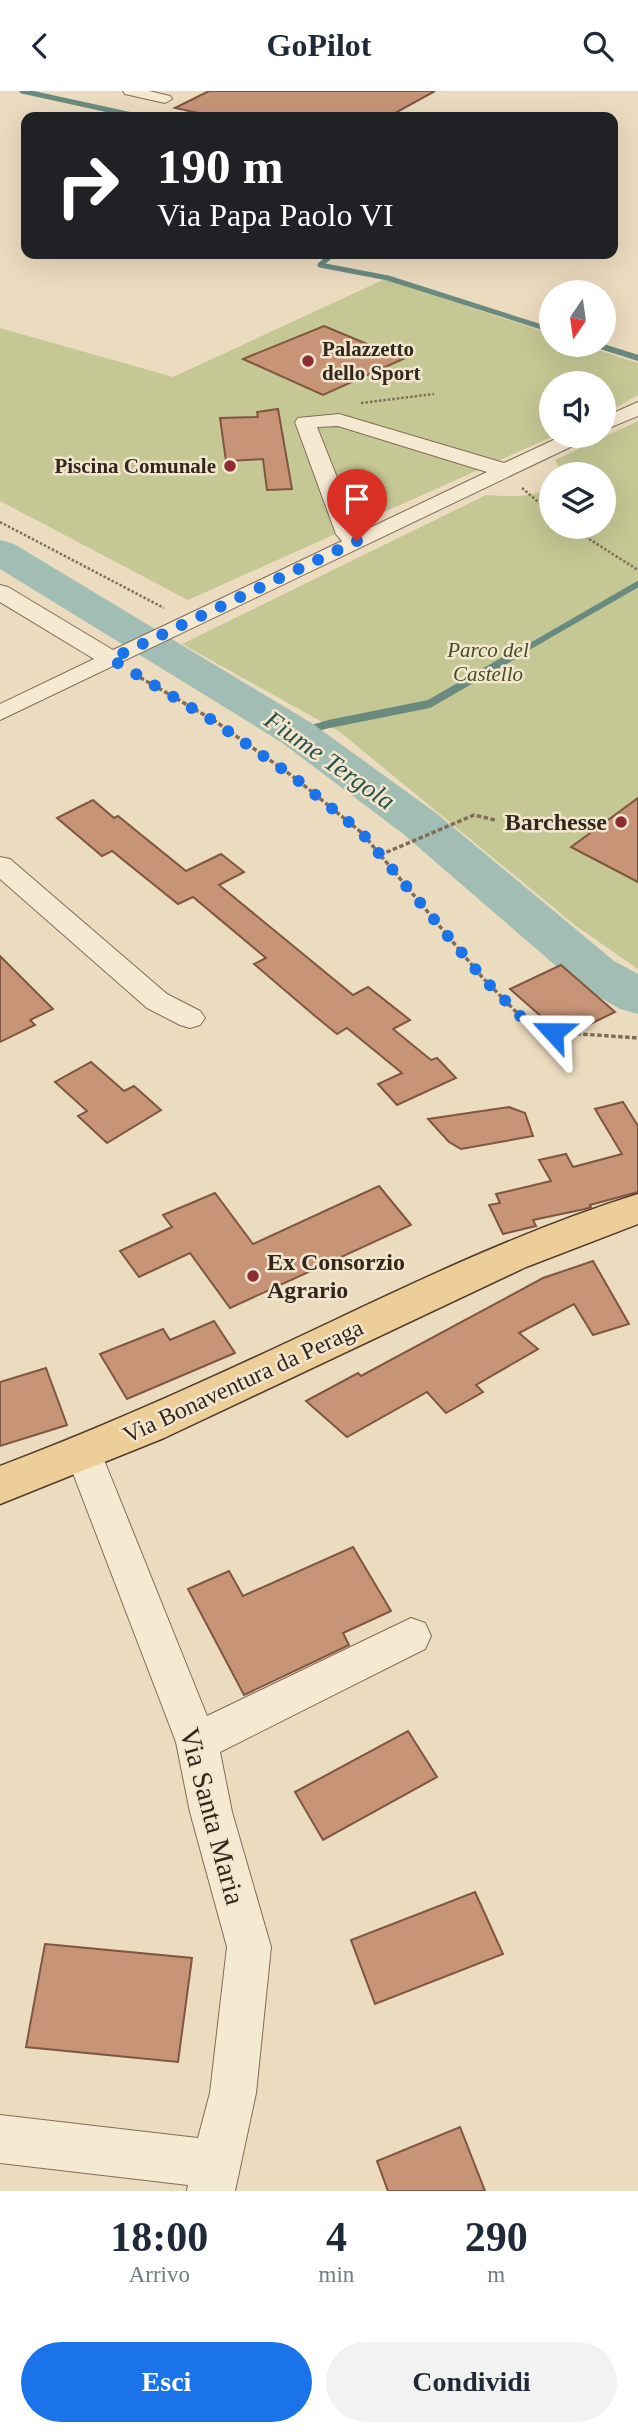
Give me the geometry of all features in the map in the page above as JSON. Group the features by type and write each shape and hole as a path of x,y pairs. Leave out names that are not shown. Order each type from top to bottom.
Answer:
{"main road":[{"name":"Via Bonaventura da Peraga","path":"0,1485 84,1455 494,1263 602,1220 638,1209"}],"street":[{"path":"130,91 165,99"},
{"path":"616,418 638,408"},
{"path":"357,541 347,534 305,422 340,420 504,470"},
{"path":"0,713 120,655 176,619 357,541 552,448"},
{"path":"0,592 120,655"},
{"path":"0,865 157,1001 190,1018"},
{"name":"Via Santa Maria","path":"84,1455 197,1742 211,1812 249,1947 233,2093 213,2178"},
{"path":"197,1742 411,1636"},
{"path":"0,2139 213,2178"}],"path":[{"path":"326,421 364,402 434,394"},
{"path":"504,470 539,502"},
{"path":"0,522 176,619"},
{"path":"589,539 638,570"},
{"path":"120,655 295,778 362,833 482,977 526,1022 553,1032 638,1038"},
{"path":"380,855 474,815 495,820"}],"green space":[{"path":"385,279 539,330 539,357 616,356 638,363 638,395 616,407 616,371 539,371 539,443 188,600 0,501 0,328 173,377"},
{"name":"Parco del Castello","path":"638,421 638,969 576,926 340,732 182,644 486,495 512,496 539,492 539,539 616,539 616,462 555,460 581,448 616,448 616,431"}],"building":[{"path":"209,91 435,91 397,112 193,112 175,108"},
{"name":"Palazzetto dello Sport","path":"324,326 403,359 323,395 243,359"},
{"path":"278,409 292,489 267,490 263,459 226,461 220,418 258,417 257,412"},
{"name":"Barchesse","path":"638,798 638,882 571,847"},
{"path":"93,800 114,818 118,816 186,871 221,854 244,872 219,885 353,995 368,987 410,1020 393,1029 431,1060 437,1058 456,1078 397,1105 378,1084 402,1073 347,1028 337,1034 254,964 266,958 193,897 178,904 112,851 102,856 57,818"},
{"path":"0,956 53,1009 30,1020 35,1025 0,1042"},
{"path":"561,965 615,1012 578,1030 564,1018 551,1025 510,989"},
{"path":"91,1062 124,1091 134,1086 161,1110 107,1143 78,1116 87,1111 55,1082"},
{"path":"623,1102 638,1126 638,1192 590,1205 591,1207 585,1209 533,1220 536,1226 503,1234 489,1205 500,1203 496,1194 551,1181 539,1160 566,1154 573,1167 622,1154 595,1109"},
{"path":"509,1107 525,1113 533,1136 461,1149 449,1142 428,1119"},
{"name":"Ex Consorzio Agrario","path":"379,1186 411,1225 230,1308 190,1253 139,1277 120,1251 172,1227 163,1215 215,1193 253,1244"},
{"path":"593,1261 629,1324 593,1335 574,1304 519,1333 538,1349 476,1385 483,1392 446,1413 427,1392 347,1437 306,1401 358,1373 361,1376 543,1278"},
{"path":"214,1321 235,1353 127,1399 100,1354 163,1329 170,1340"},
{"path":"46,1368 67,1425 0,1446 0,1382"},
{"path":"353,1547 391,1611 343,1633 349,1645 244,1695 188,1589 229,1571 243,1596"},
{"path":"408,1731 437,1777 323,1840 295,1792"},
{"path":"475,1892 503,1954 375,2004 351,1940"},
{"path":"45,1944 192,1958 178,2062 26,2047"},
{"path":"460,2127 485,2191 388,2191 377,2161"}],"waterway":[{"path":"22,91 118,112"},
{"path":"327,259 320,265 388,278 539,326"},
{"path":"616,351 638,358"},
{"name":"Fiume Tergola","path":"0,552 297,733 419,823 596,973 638,997"},
{"path":"520,652 638,584"},
{"path":"297,733 429,704 523,650"}],"place":[{"name":"Palazzetto dello Sport","path":"308,361"},
{"name":"Piscina Comunale","path":"230,466"},
{"name":"Barchesse","path":"621,822"},
{"name":"Ex Consorzio Agrario","path":"253,1276"}],"route":[{"path":"357,541 111,659 215,722 295,778 362,833 482,977 526,1022 553,1032"}]}
